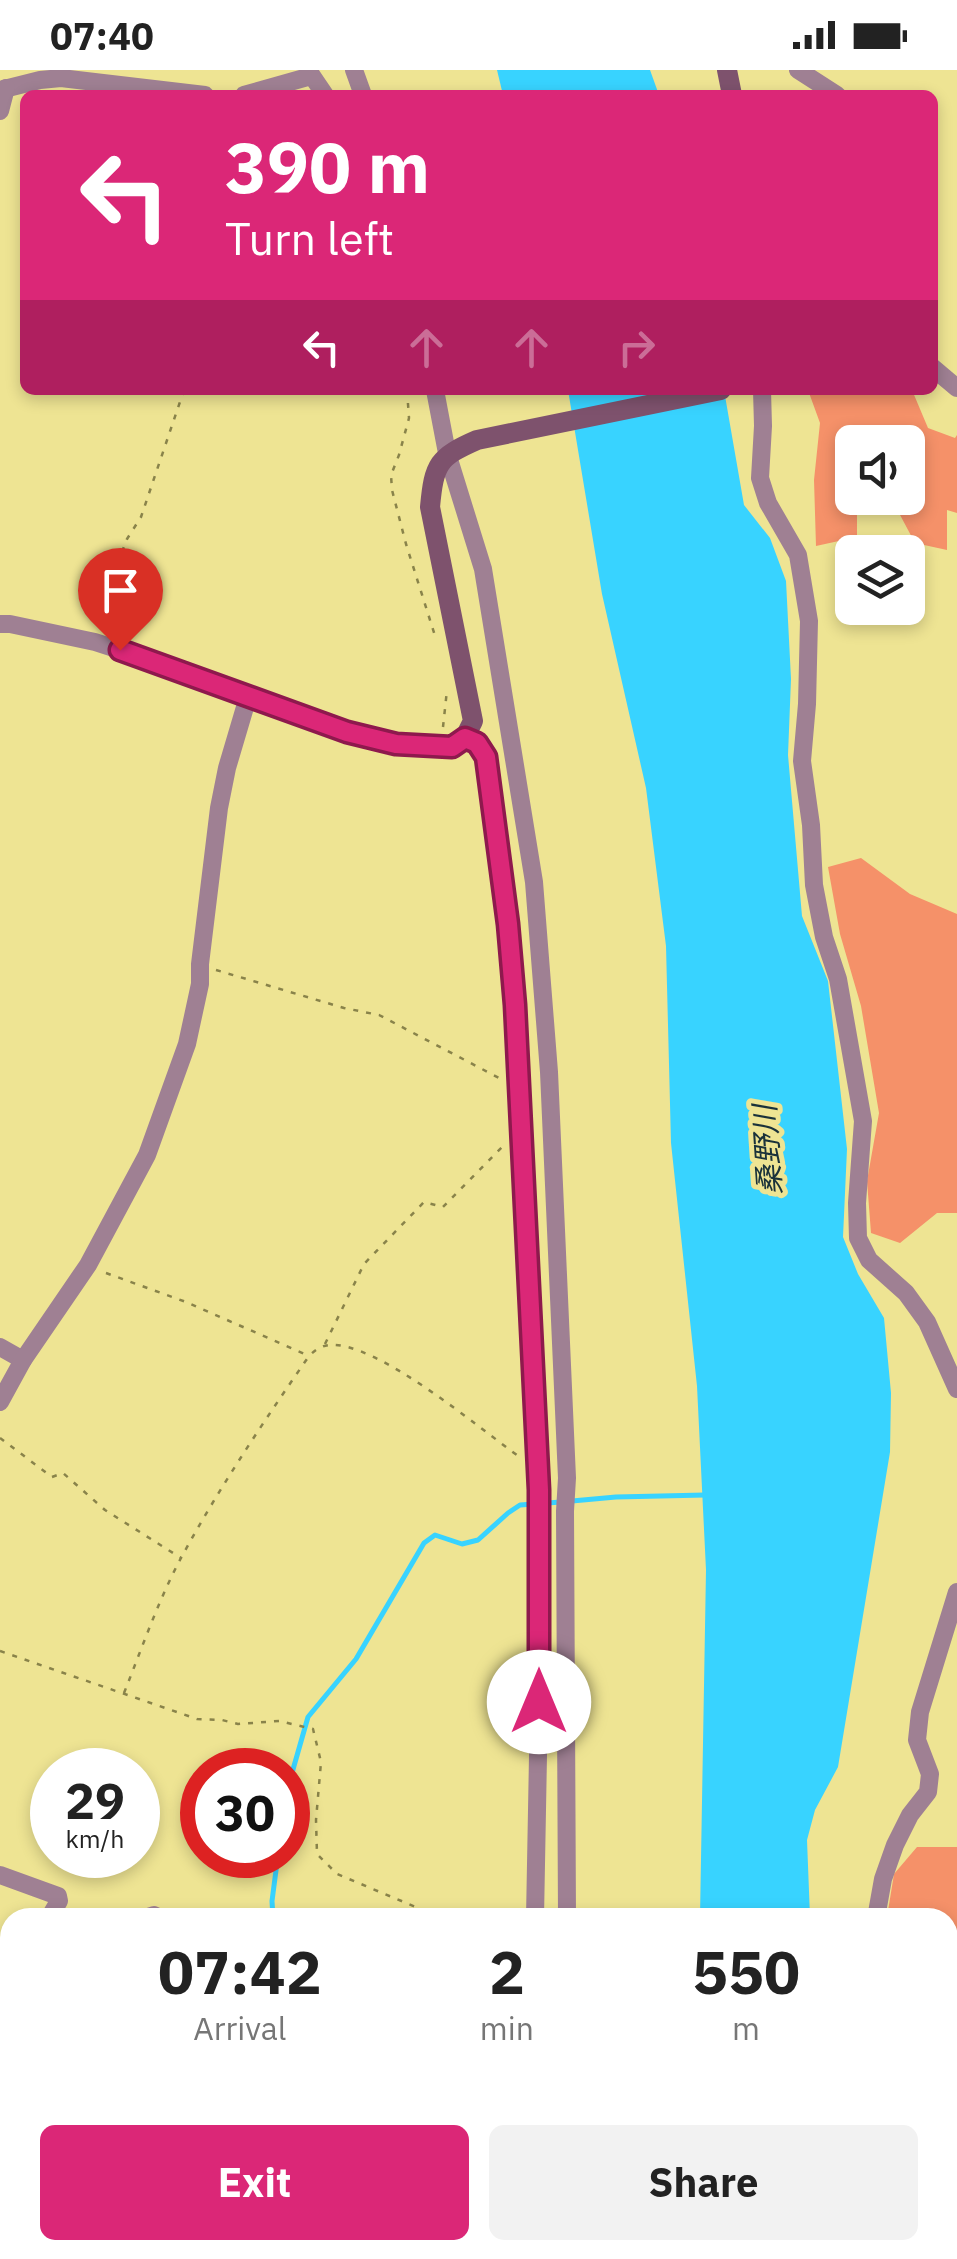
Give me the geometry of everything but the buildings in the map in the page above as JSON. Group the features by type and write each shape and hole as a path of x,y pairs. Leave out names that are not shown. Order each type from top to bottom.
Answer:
{"street":[{"path":"798,70 829,90"},
{"path":"259,90 309,73"},
{"path":"0,110 3,89 61,78 162,90"},
{"path":"436,395 448,453 483,569 534,882 549,1072 567,1478 567,1908"},
{"path":"0,624 94,642 347,732 396,744 452,747 465,738 472,721 430,507 433,480 448,453 478,440 697,395"},
{"path":"762,395 760,478 768,503 798,555 809,621 802,761 814,884 824,936 838,979 864,1121 858,1238 869,1260 906,1292 927,1322 957,1389"},
{"path":"0,1402 23,1360 88,1265 147,1155 168,1099 187,1044 200,984 219,808 248,697"},
{"path":"465,738 477,743 486,757 508,924 520,1089 538,1462 535,1908"},
{"path":"0,1347 23,1360"},
{"path":"878,1908 894,1845 928,1792 930,1774 916,1740 920,1712 957,1592"},
{"path":"0,1875 58,1896 55,1908"}],"path":[{"path":"94,642 106,594 141,517 182,395"},
{"path":"408,395 410,418 391,476 392,490 440,648"},
{"path":"442,746 448,685"},
{"path":"200,964 379,1015 520,1089"},
{"path":"325,1346 364,1264 424,1202 443,1207 521,1127"},
{"path":"88,1265 186,1302 308,1356"},
{"path":"124,1693 181,1558 260,1425 308,1356 325,1346 367,1354 401,1370 522,1458 538,1462"},
{"path":"0,1438 52,1476 63,1473 104,1510 181,1558"},
{"path":"0,1651 197,1720 238,1724 279,1720 313,1729 321,1762 317,1854 337,1874 418,1908"}],"shaded area":[{"path":"810,395 914,395 928,428 955,438 957,435 957,513 947,510 947,550 925,545 925,535 911,535 900,515 925,515 925,425 835,425 835,515 857,515 857,535 835,535 835,542 816,546 814,480 820,423"},
{"path":"861,858 910,894 957,914 957,1213 937,1213 900,1243 871,1233 867,1181 879,1113 861,1006 840,934 828,867"},
{"path":"917,1847 957,1847 957,1908 888,1908 894,1874"}],"water":[{"path":"497,70 650,70 657,90 502,90"},
{"name":"桑野川","path":"569,395 725,395 744,505 770,538 786,581 791,679 788,755 802,916 828,981 847,1149 843,1237 858,1274 884,1318 891,1393 890,1452 838,1767 815,1810 807,1840 810,1908 700,1908 706,1570 697,1386 671,1143 666,946 646,788 602,594"}],"waterway":[{"path":"572,1501 705,1495"},
{"path":"299,1748 308,1717 356,1659 424,1543 435,1535 462,1544 478,1540 520,1505 561,1502"},
{"path":"272,1908 275,1878"}],"route":[{"path":"120,650 347,732 396,744 452,747 465,738 477,743 486,757 515,1005 539,1490 539,1702"}]}
